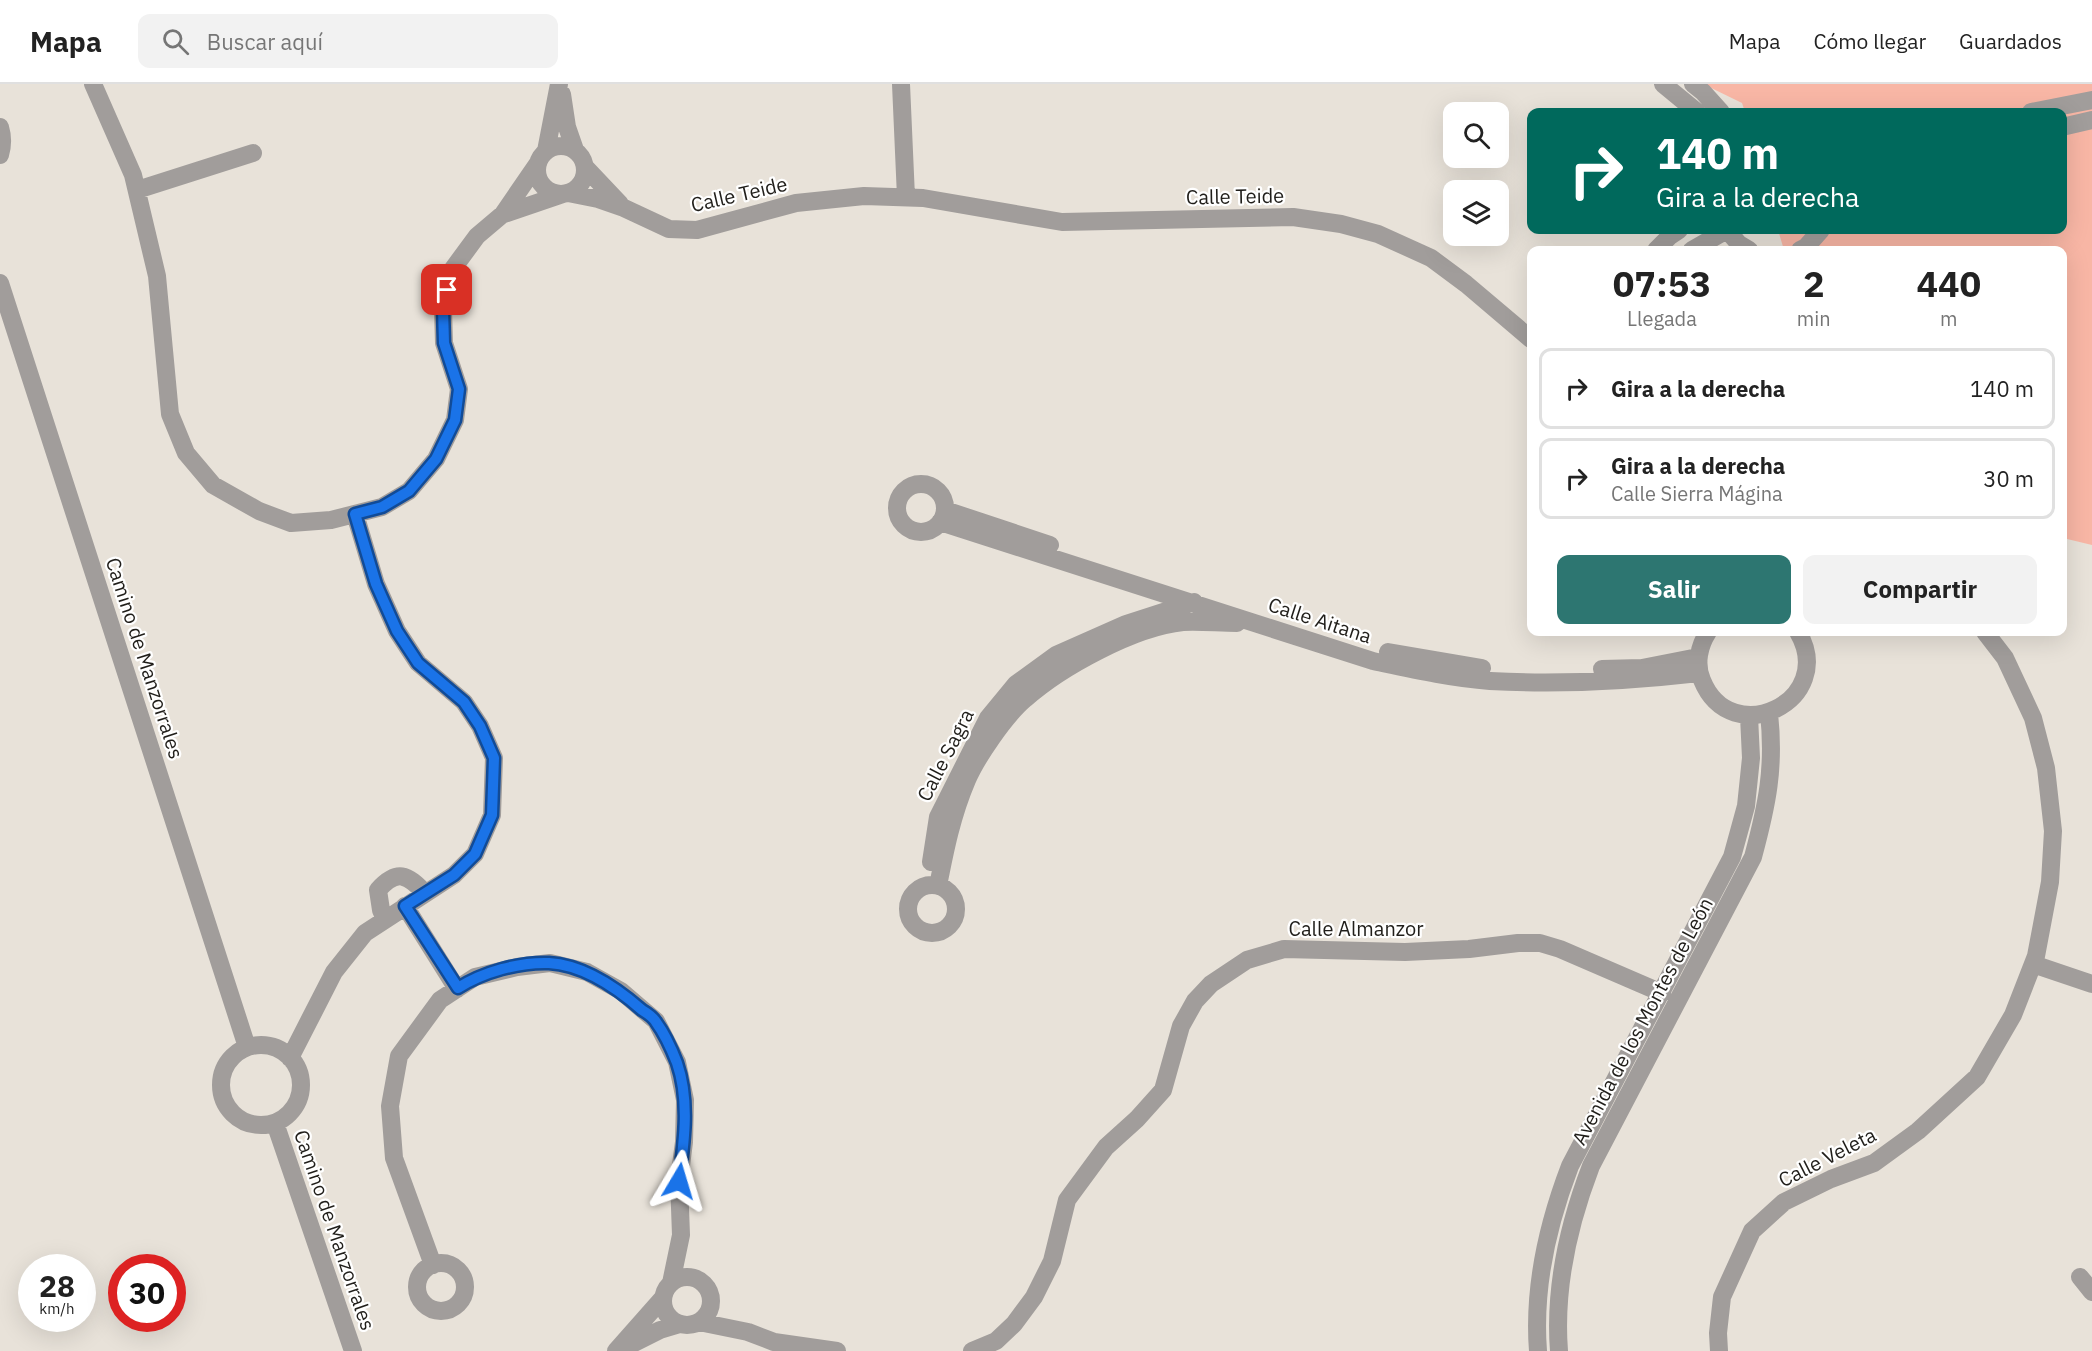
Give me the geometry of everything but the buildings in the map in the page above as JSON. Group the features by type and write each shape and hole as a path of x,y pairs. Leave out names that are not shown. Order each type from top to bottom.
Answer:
{"street":[{"path":"93,84 133,175 137,190 157,276 170,414 186,453 213,485 259,511 291,523 331,520 382,507 409,491 436,459 455,420 459,389 444,343 443,309 452,270 477,236 503,214 542,157 560,146 568,146 584,160 585,175 582,183 566,193 503,214"},
{"path":"559,84 567,127 575,150"},
{"path":"559,84 537,171 543,185 556,193 566,193"},
{"path":"901,84 906,197"},
{"path":"1663,84 1692,108"},
{"path":"1693,84 1717,108"},
{"path":"2051,108 2092,100"},
{"path":"2067,126 2092,120"},
{"path":"0,127 3,141 0,155"},
{"path":"137,190 253,153"},
{"name":"Calle Teide","path":"585,167 624,208"},
{"name":"Calle Teide","path":"566,193 598,199 624,208 669,229 697,230 796,203 864,196 923,198 1062,222 1293,217 1341,224 1378,234 1431,258 1466,284 1527,336"},
{"path":"1660,246 1673,234"},
{"path":"1699,246 1720,234"},
{"path":"1730,234 1742,246"},
{"path":"1807,246 1817,234"},
{"name":"Camino de Manzorrales","path":"0,283 246,1047"},
{"path":"290,1058 334,972 365,933 454,875 475,854 492,815 494,758 480,726 464,702 418,663 397,631 376,584 355,514"},
{"name":"Calle Aitana","path":"943,516 1160,601 1199,600 1356,646 1483,668 1642,668 1699,665"},
{"name":"Calle Aitana","path":"1199,600 1255,623 1373,661 1489,681 1631,681 1699,665"},
{"name":"Calle Sagra","path":"1160,601 1134,634 1070,666 1024,700 995,734 968,778 951,821 933,885 938,817 988,717 1016,684 1056,655 1145,618 1160,601 1199,600"},
{"path":"1145,618 1151,604 1160,601"},
{"name":"Calle Sagra","path":"1160,601 1182,622 1255,623"},
{"path":"1705,636 1702,640 1699,665 1706,689 1717,703 1732,712 1749,716 1769,713 1785,705 1797,692 1805,676 1807,659 1800,636"},
{"name":"Calle Veleta","path":"1719,1351 1718,1333 1722,1297 1752,1231 1784,1202 1831,1179 1874,1163 1918,1131 1977,1077 2013,1015 2033,964 2050,882 2053,831 2046,768 2032,718 2005,658 1988,636"},
{"name":"Avenida de los Montes de León","path":"1559,1351 1561,1271 1576,1206 1591,1166 1753,857 1767,806 1771,767 1769,713"},
{"name":"Avenida de los Montes de León","path":"1538,1351 1540,1271 1555,1206 1570,1166 1732,857 1746,806 1751,758 1749,716"},
{"path":"385,919 378,890 392,877 402,876 413,880 425,893"},
{"path":"405,906 458,988"},
{"name":"Calle Almanzor","path":"972,1351 996,1341 1014,1324 1034,1297 1052,1261 1067,1200 1106,1147 1137,1119 1163,1090 1181,1026 1195,1001 1211,984 1247,960 1284,949 1405,952 1540,943 1560,949 1662,993"},
{"path":"433,1264 394,1158 390,1106 399,1056 440,1000 475,977 517,967 550,963 587,972 621,991 656,1021 676,1062 685,1100 684,1142 679,1181 681,1235 663,1307 666,1315 672,1321 693,1325 708,1312 711,1298"},
{"path":"2033,964 2092,984"},
{"path":"270,1046 281,1050 290,1058 300,1075 300,1095 295,1107 286,1117 262,1126 238,1119 229,1111 222,1100 221,1081 227,1063 235,1053 246,1047 270,1046"},
{"name":"Camino de Manzorrales","path":"275,1123 353,1351"},
{"path":"681,1235 700,1281 711,1298 748,1332"},
{"path":"617,1351 667,1291 685,1277 700,1281"},
{"path":"2080,1277 2092,1292"},
{"path":"699,1322 748,1332 774,1342 837,1351"},
{"path":"617,1351 660,1330 680,1324"}],"shaded area":[{"path":"1703,84 2092,84 2092,545 2067,539 2067,246 1783,246 1779,234 2067,234 2067,108 1744,108 1742,103"}],"route":[{"path":"447,290 443,309 444,343 459,389 455,420 436,459 409,491 382,507 355,514 376,584 397,631 418,663 464,702 480,726 494,758 494,787 492,815 475,854 454,875 405,906 458,988 475,977 517,967 550,963 587,972 604,981 621,991 656,1021 676,1062 685,1100 684,1142 679,1181"}]}
